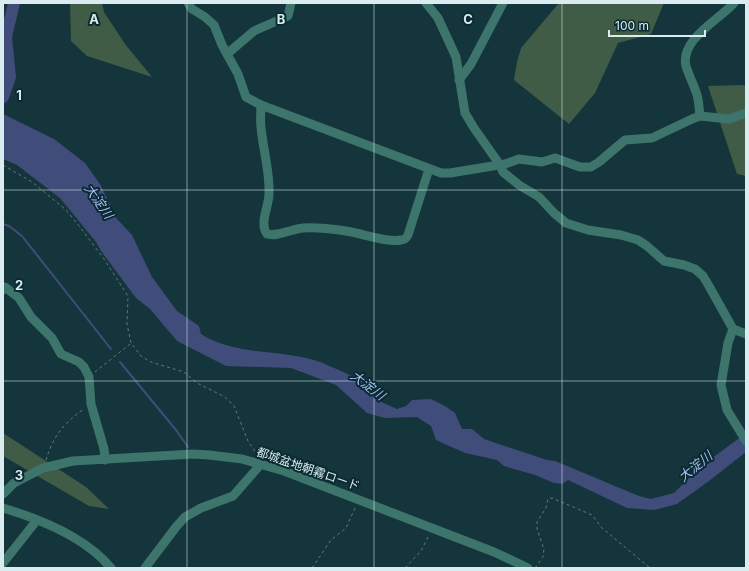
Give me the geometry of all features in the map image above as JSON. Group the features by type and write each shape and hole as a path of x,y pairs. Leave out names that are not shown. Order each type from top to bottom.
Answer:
{"street":[{"path":"188,3 192,9 214,25 238,74 246,97 261,105 441,173 450,173 500,165 519,159 542,162 555,158 580,167 591,167 625,140 652,138 700,116 729,119 746,113"},
{"path":"227,54 254,31 288,16 291,3"},
{"path":"426,3 438,18 456,57 466,113 503,172 513,181 539,197 566,223 588,230 621,235 638,240 664,261 684,265 694,269 703,276 733,329 746,334"},
{"path":"459,80 471,64 503,3"},
{"path":"700,116 698,96 685,59 688,47 696,37 734,3"},
{"path":"261,105 260,126 269,178 269,197 264,224 264,230 267,234 272,235 301,228 319,228 348,231 399,241 405,239 408,235 429,169"},
{"path":"3,290 5,287 19,298 31,317 52,338 61,354 79,362 84,367 89,376 91,404 104,449 105,460"},
{"path":"733,329 728,343 720,385 727,410 746,441"},
{"name":"都城盆地朝霧ロード","path":"3,494 14,483 43,468 73,461 193,454 242,459 284,471 358,499 494,552 528,568"},
{"path":"145,568 185,517 202,508 233,496 261,464"},
{"path":"3,508 49,525 95,552 105,566"},
{"path":"3,563 37,520"}],"path":[{"path":"3,165 32,182 66,210 104,258 128,296 127,324 130,343 141,356 145,360 184,372 197,383 225,397 234,406 248,441 260,459 261,464"},
{"path":"89,376 130,343"},
{"path":"43,468 54,438 69,420 91,404"},
{"path":"535,568 543,557 544,549 537,529 537,522 546,508 548,499 552,498 592,515 602,528 650,568"},
{"path":"312,568 331,540 346,528 358,499"},
{"path":"405,568 421,551 432,528"}],"green space":[{"path":"70,3 102,3 104,12 125,44 152,77 87,56 71,41"},
{"path":"559,3 664,3 651,34 618,43 595,93 569,124 514,80 521,48"},
{"path":"708,86 746,86 746,176 737,174"},
{"path":"3,433 86,487 109,509 89,506 3,456"}],"water":[{"name":"大淀川","path":"3,114 54,139 85,163 100,184 117,219 132,235 152,277 177,311 199,326 201,334 215,341 245,349 308,358 323,363 347,373 359,380 373,396 383,403 397,409 406,406 412,400 431,399 455,413 462,429 472,429 484,439 547,460 555,461 639,496 651,499 674,493 700,467 746,433 746,452 677,504 654,510 627,508 568,480 562,484 554,483 535,475 504,466 497,460 465,453 436,440 431,426 417,417 385,418 367,413 336,385 291,368 226,366 177,341 150,309 136,298 96,242 60,198 17,165 3,159"}],"waterway":[{"path":"3,97 10,77 6,37 14,3"},
{"path":"3,224 9,226 22,236 111,349"},
{"path":"120,362 176,430 188,447"}]}
